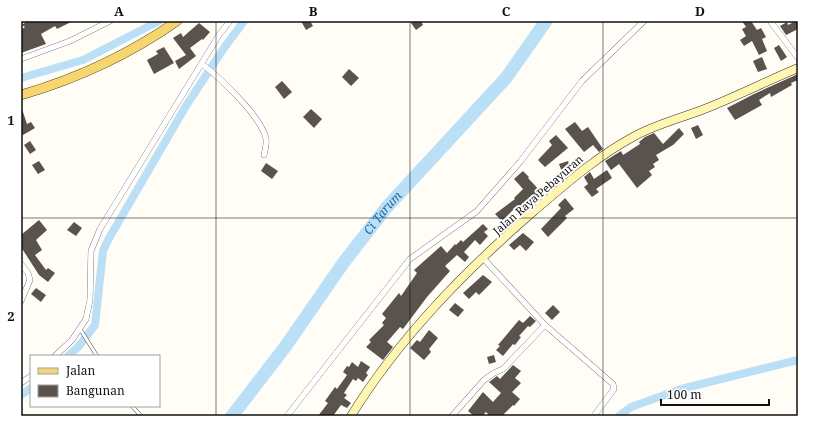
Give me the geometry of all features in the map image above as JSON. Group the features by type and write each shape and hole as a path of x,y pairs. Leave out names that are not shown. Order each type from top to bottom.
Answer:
{"main road":[{"path":"21,95 92,69 150,40 177,21"},
{"name":"Jalan Raya Pebayuran","path":"351,416 367,391 405,341 442,298 483,258 575,176 619,145 656,127 707,108 798,68"}],"street":[{"path":"21,59 70,41 110,21"},
{"path":"56,355 72,340 80,329 88,310 91,251 94,240 230,21"},
{"path":"287,416 410,259 477,211 520,162 585,77 644,21"},
{"path":"770,21 798,58"},
{"path":"202,64 238,96 260,127 266,139 264,154"},
{"path":"483,258 545,325 613,384 614,390 594,416"},
{"path":"21,264 30,280 21,301"},
{"path":"452,416 484,380 503,369 545,325"},
{"path":"21,383 30,377"}],"lane":[{"path":"80,329 96,355"},
{"path":"133,407 141,416"}],"building":[{"path":"27,21 73,21 57,29 55,26 41,34 46,44 21,53 21,30 25,27 22,25"},
{"path":"301,21 310,21 313,26 306,30"},
{"path":"421,21 423,25 416,30 411,23"},
{"path":"742,21 751,21 757,30 761,28 766,37 762,39 767,51 759,55 752,41 744,46 740,40 746,36 742,29 746,27"},
{"path":"798,21 798,29 786,35 780,26 787,22 788,25"},
{"path":"199,23 210,32 203,40 202,39 190,48 196,56 179,69 175,61 186,55 173,38 181,33 183,37"},
{"path":"779,45 787,57 781,61 774,48"},
{"path":"164,47 174,63 154,74 147,60 158,54 156,51"},
{"path":"762,57 767,69 758,72 753,61"},
{"path":"349,69 359,78 351,86 342,77"},
{"path":"798,74 798,80 791,83 792,85 771,97 770,93 759,100 762,105 735,120 727,108 754,94"},
{"path":"282,81 292,92 284,99 275,87"},
{"path":"22,109 27,124 31,122 35,128 23,135 21,132"},
{"path":"311,109 322,119 314,128 303,117"},
{"path":"575,122 582,131 588,127 603,149 599,152 593,145 584,152 565,129"},
{"path":"698,125 703,135 696,139 691,128"},
{"path":"679,128 684,134 673,145 656,155 659,160 653,164 655,167 649,171 652,175 637,188 619,164 611,170 605,161 621,151 623,155 640,144 639,142 645,137 654,133 663,144"},
{"path":"556,135 568,148 545,167 538,160 552,145 549,141"},
{"path":"30,141 36,150 30,154 24,145"},
{"path":"39,161 45,170 38,174 32,165"},
{"path":"568,161 571,169 562,172 559,164"},
{"path":"266,163 278,171 272,179 261,171"},
{"path":"607,170 612,178 596,189 599,192 592,197 584,187 588,184 584,177 590,172 594,179"},
{"path":"523,171 543,194 535,202 531,198 516,210 515,208 502,221 495,214 515,199 514,198 523,189 514,179"},
{"path":"565,198 574,209 565,216 567,218 548,237 541,229 561,208 558,205"},
{"path":"39,220 47,230 36,240 42,250 35,255 46,270 48,268 55,273 48,282 39,275 21,247 21,235"},
{"path":"74,222 82,228 76,236 67,230"},
{"path":"483,224 488,229 484,232 488,236 480,245 475,240 464,252 469,257 465,262 457,255 445,266 450,271 427,297 403,329 400,327 387,342 393,347 383,360 366,347 371,342 369,340 384,325 382,323 386,318 382,314 399,293 401,296 417,273 414,270 441,246 447,253 455,244 456,245 461,240 463,242"},
{"path":"523,233 534,242 526,251 520,245 514,250 509,245"},
{"path":"483,275 492,282 479,295 476,292 469,299 463,293"},
{"path":"36,288 46,295 41,302 31,294"},
{"path":"455,303 464,310 458,317 449,310"},
{"path":"553,305 560,312 552,320 545,313"},
{"path":"530,316 536,321 530,327 528,326 519,336 521,337 515,345 513,344 503,356 496,350 500,346 498,345 519,320 523,323"},
{"path":"429,330 438,338 429,349 431,352 424,360 410,348 417,340 420,342"},
{"path":"494,355 496,362 489,364 487,357"},
{"path":"361,361 370,367 366,373 368,375 363,382 358,378 356,381 353,379 344,393 347,395 344,398 351,403 347,408 341,405 333,416 318,416 328,403 325,401 335,387 337,389 347,375 343,372 347,366 349,367 352,362 358,367"},
{"path":"513,365 521,371 515,378 521,383 512,392 520,399 514,406 513,405 502,416 490,416 486,412 482,416 474,416 468,411 483,392 493,402 501,393 489,382 497,376 500,379"}],"waterway":[{"path":"21,78 83,60 159,21"},
{"path":"69,355 79,346 95,325 103,251 108,240 186,106 224,48 244,21"},
{"name":"Ci Tarum","path":"232,416 285,347 344,262 386,208 506,78 546,21"},
{"path":"619,416 631,407 681,389 798,360"},
{"path":"21,395 30,389"}]}
